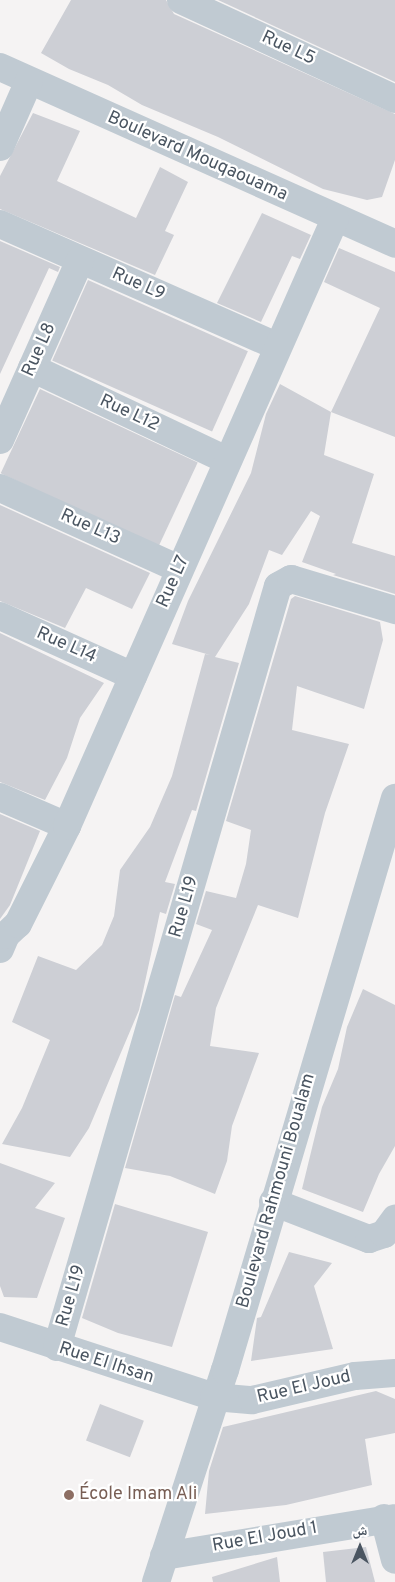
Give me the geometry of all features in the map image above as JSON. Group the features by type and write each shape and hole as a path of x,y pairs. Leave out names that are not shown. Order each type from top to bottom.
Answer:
{"street":[{"name":"Rue L5","path":"181,0 395,99"},
{"name":"Boulevard Mouqaouama","path":"0,67 335,218 394,239"},
{"path":"0,147 29,81"},
{"name":"Rue L7","path":"2,940 18,924 67,826 335,218"},
{"name":"Rue L9","path":"0,224 277,346"},
{"name":"Rue L8","path":"0,440 80,260"},
{"name":"Rue L12","path":"32,368 227,460"},
{"name":"Rue L13","path":"0,488 180,569"},
{"name":"Rue L19","path":"57,1348 278,586 291,579 395,610"},
{"name":"Rue L14","path":"0,616 133,676"},
{"path":"0,797 67,826"},
{"name":"Boulevard Rahmouni Boualam","path":"156,1582 214,1397 225,1370 273,1202 395,798"},
{"path":"273,1202 369,1239 384,1234 395,1219"},
{"name":"Rue El Ihsan","path":"0,1328 57,1348 214,1397"},
{"name":"Rue El Joud","path":"214,1397 252,1400 355,1376 395,1374"},
{"path":"389,1518 395,1560"},
{"name":"Rue El Joud 1","path":"164,1556 389,1518"}],"building":[{"path":"71,0 166,0 174,14 395,114 395,160 382,197 367,200 323,189 218,137 142,105 108,85 69,69 41,53"},
{"path":"218,0 395,0 395,82"},
{"path":"33,113 80,131 57,181 136,218 160,167 188,182 165,231 174,235 155,275 0,209 0,176"},
{"path":"262,213 311,235 300,259 292,256 261,322 217,303"},
{"path":"0,241 60,267 58,272 49,268 0,374"},
{"path":"339,248 395,272 395,437 331,412 380,308 324,282"},
{"path":"88,280 248,351 212,432 52,360"},
{"path":"280,384 331,412 324,455 374,474 352,543 395,556 395,594 333,575 336,574 302,562 320,516 311,511 282,555 269,550 249,604 215,657 239,663 196,811 192,810 165,882 175,884 166,914 160,912 139,1010 89,1128 70,1157 2,1144 22,1108 50,1040 12,1022 38,956 76,970 102,945 114,916 120,870 150,827 172,776 205,654 210,655 172,644 188,601 251,473 266,414"},
{"path":"40,389 198,463 158,547 1,473"},
{"path":"0,505 150,573 132,609 86,588 65,628 0,601"},
{"path":"295,596 380,622 383,640 364,709 297,686 292,730 349,744 325,813 298,918 258,905 216,1008 210,1046 259,1053 232,1126 227,1161 215,1194 170,1176 125,1168 175,995 181,997 212,930 196,924 206,891 236,898 246,864 251,830 226,821 291,599"},
{"path":"0,633 104,683 80,718 67,758 45,800 0,782"},
{"path":"0,814 40,831 10,905 0,919"},
{"path":"363,989 395,1005 395,1146 379,1174 363,1212 302,1189 322,1107 338,1069 347,1027"},
{"path":"0,1163 55,1183 35,1208 65,1218 37,1298 4,1297 0,1286"},
{"path":"115,1204 208,1232 172,1347 118,1333 82,1318"},
{"path":"289,1252 332,1263 314,1286 333,1349 251,1361 257,1318 261,1317"},
{"path":"376,1391 395,1399 395,1433 365,1439 372,1485 286,1505 205,1514 209,1471 223,1427"},
{"path":"100,1404 144,1421 130,1457 86,1440"},
{"path":"366,1547 375,1582 326,1582 323,1552"},
{"path":"277,1557 280,1582 213,1582 212,1577"}],"place":[{"name":"École Imam Ali","path":"69,1495"}]}
